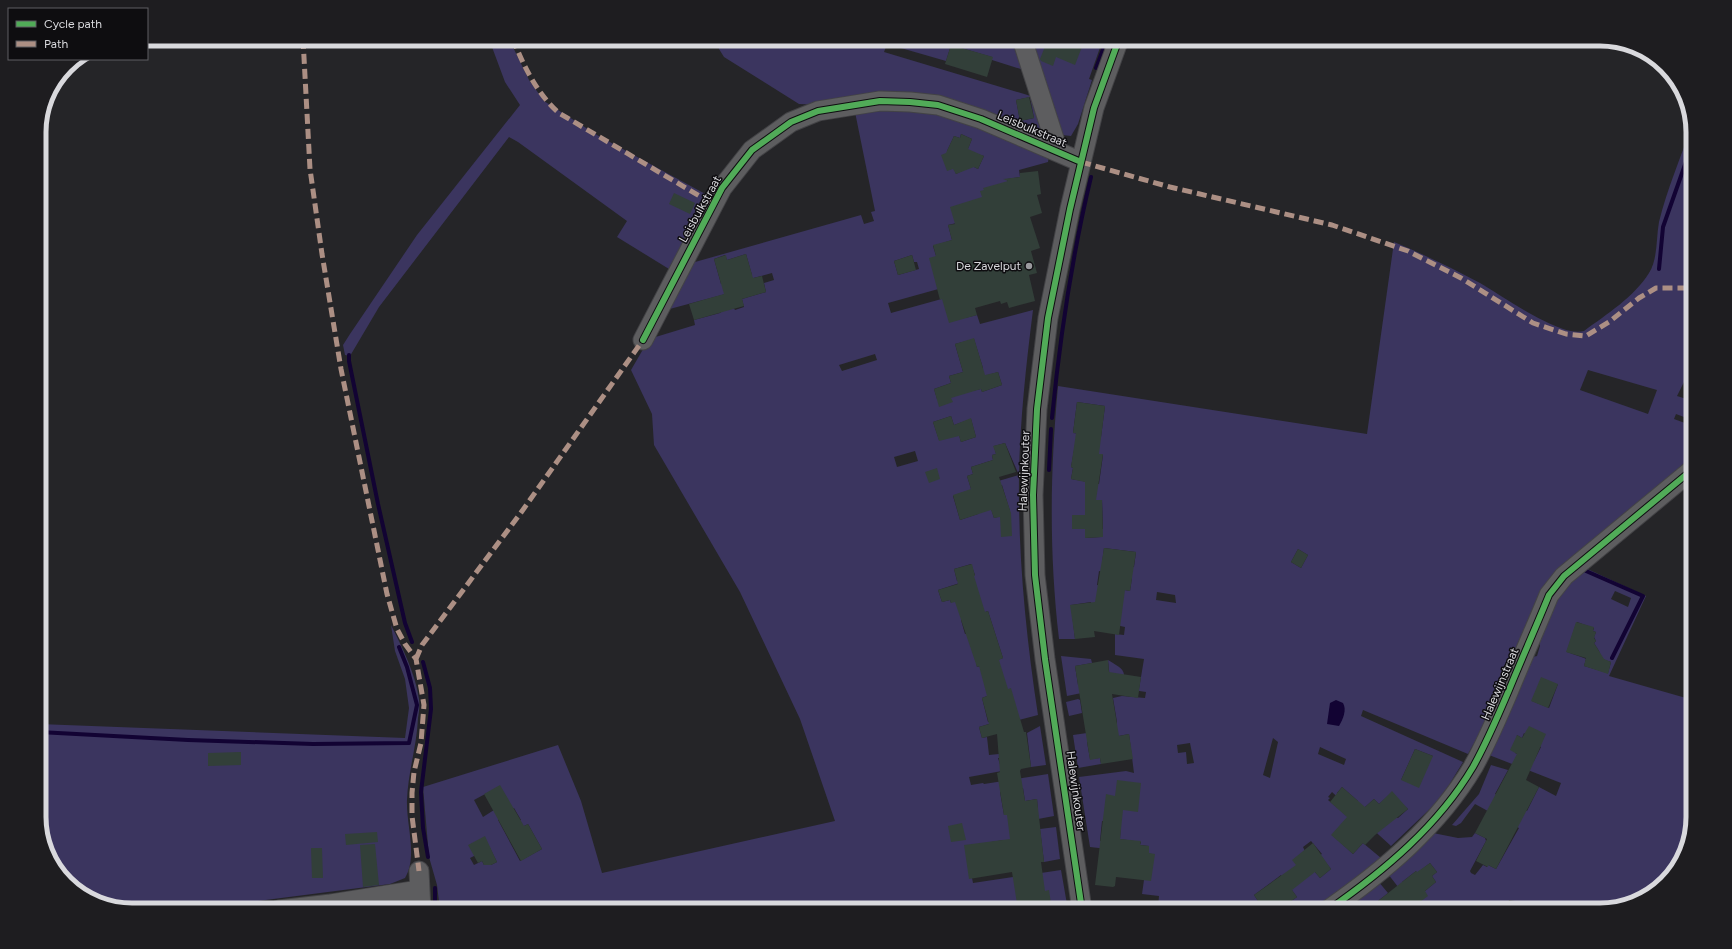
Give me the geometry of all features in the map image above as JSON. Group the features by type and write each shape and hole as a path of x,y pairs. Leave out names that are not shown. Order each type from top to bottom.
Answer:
{"street":[{"path":"1024,46 1058,151"},
{"name":"Halewijnkouter","path":"1081,903 1044,652 1035,575 1033,495 1037,409 1048,318 1070,209 1094,108 1116,46"},
{"name":"Leisbulkstraat","path":"643,340 722,188 752,150 791,122 818,112 847,106 880,101 910,102 955,110 1058,151 1081,162"},
{"name":"Halewijnstraat","path":"1337,903 1418,838 1438,816 1456,792 1473,767 1486,741 1549,595 1564,576 1686,475"},
{"path":"335,903 418,881 420,903"}],"shaded area":[{"path":"492,46 512,46 529,80 544,101 597,135 709,196 669,269 617,237 627,221 509,137 379,307 350,356 345,355 343,345 417,235 520,105 505,82"},
{"path":"718,46 886,46 884,52 1034,97 1046,136 1039,138 971,111 799,104 724,57","holes":["1030,97 1034,118 1020,121 1016,100"]},
{"path":"894,46 951,46 946,61"},
{"path":"954,46 1016,46 1024,70 992,60 992,57"},
{"path":"1030,46 1101,46 1089,79 1092,80 1078,124 1071,136 1062,135"},
{"path":"883,108 950,115 1049,155 1048,162 1019,170 1020,177 1007,179 1009,190 973,219 948,225 952,240 933,246 936,256 981,278 965,318 977,315 980,324 1033,310 1022,414 1019,506 1021,566 1030,656 1038,715 993,727 992,723 979,727 982,738 987,737 989,755 999,754 1000,758 998,758 1002,771 969,777 971,785 1048,774 1054,816 1038,819 1040,829 1012,850 1004,840 991,842 972,878 973,883 1061,870 1067,903 439,903 437,885 429,857 423,787 558,745 581,801 602,873 835,821 800,719 740,592 654,445 652,414 631,370 649,339 695,325 694,320 720,313 731,304 735,310 744,307 742,299 766,292 764,283 774,280 772,273 742,281 744,289 666,310 688,264 861,215 864,224 874,221 871,212 875,211 855,112","holes":["961,134 972,139 967,151 984,156 978,169 972,166 956,174 947,151 954,136 960,138","746,254 752,275 721,284 714,259 725,255 727,260","912,255 914,262 917,262 919,269 898,275 894,261","960,283 974,290 891,313 888,303","974,339 983,368 978,378 998,372 1002,385 982,392 981,389 937,399 934,389 951,383 949,376 963,372 955,344","875,354 877,360 842,371 839,365","951,416 954,425 971,419 976,437 961,442 959,435 939,440 933,422","1005,443 1019,475 971,489 967,476 973,474 971,467 993,460 992,455 996,454 994,446","915,451 918,461 897,467 894,457","1002,485 1010,511 1005,515 994,518 985,490","971,490 978,514 960,520 953,496","971,564 975,575 957,581 954,569","972,579 951,603 950,600 942,602 938,590","988,611 1003,658 977,667 971,633 965,634 961,620","987,696 1018,713 988,722 982,698","500,786 506,812 514,808 521,820 519,821 522,827 528,824 542,849 520,861 494,810 483,817 474,800","1023,788 1025,801 1037,799 1038,810 1004,815 1000,792","490,848 497,862 491,865 484,865 482,861 474,865 470,858"]},
{"path":"1686,141 1686,378 1677,396 1686,399 1686,414 1684,417 1676,414 1674,419 1686,423 1686,467 1585,547 1477,746 1473,745 1468,754 1363,710 1361,716 1463,762 1449,785 1434,805 1391,846 1332,792 1328,797 1330,798 1328,800 1348,817 1332,835 1353,854 1363,843 1381,858 1328,903 1288,903 1297,897 1281,875 1254,895 1259,903 1158,903 1159,896 1142,894 1144,880 1152,854 1090,847 1079,777 1126,771 1134,773 1129,734 1087,742 1090,759 1100,758 1101,764 1078,768 1073,735 1115,729 1117,722 1113,698 1122,696 1145,698 1146,692 1133,690 1139,689 1144,659 1115,655 1115,634 1124,635 1125,627 1093,620 1091,602 1071,605 1075,639 1059,639 1052,544 1053,450 1058,386 1367,434 1394,242 1427,256 1469,277 1547,322 1561,328 1574,331 1584,331 1611,312 1636,290 1649,273 1654,261 1659,222 1670,185","holes":["1588,370 1657,390 1648,414 1580,390","1077,402 1105,406 1101,437 1073,433","1074,450 1103,455 1099,484 1071,479 1073,468 1071,467","1085,500 1102,500 1103,529 1101,529 1101,537 1086,538 1086,529 1072,529 1072,515 1086,515","1104,548 1136,552 1134,567 1128,566 1132,578 1130,591 1097,585 1099,571 1103,572 1102,563","1298,549 1308,555 1301,568 1291,562","1157,592 1175,595 1176,603 1156,600","1273,738 1278,742 1270,778 1263,775","1190,743 1194,763 1187,764 1186,752 1178,753 1177,745","1320,747 1346,759 1344,765 1318,754","1415,749 1433,756 1401,780","1342,787 1358,801 1353,807 1337,793","1390,794 1408,809 1398,818 1365,807 1374,799 1379,804","1102,821 1121,822 1120,839 1141,842 1140,845 1149,846 1149,850 1100,841","1311,841 1322,854 1320,855 1331,869 1320,878 1315,872 1303,847"]},
{"path":"1583,567 1646,596 1609,676 1686,698 1686,823 1677,855 1665,874 1648,889 1622,900 1600,903 1515,903 1515,901 1509,900 1508,903 1421,903 1425,891 1436,882 1432,876 1437,872 1430,863 1417,873 1416,871 1402,882 1409,896 1416,903 1411,903 1388,874 1433,833 1458,838 1472,837 1475,833 1485,838 1486,841 1470,871 1475,875 1483,865 1487,867 1488,865 1496,869 1519,828 1475,804 1461,823 1456,826 1452,825 1479,794 1491,765 1508,770 1495,794 1527,811 1539,787 1556,796 1561,783 1489,755 1529,658 1537,656 1540,646 1539,639 1557,597","holes":["1615,591 1631,598 1628,607 1611,599","1577,622 1594,628 1593,631 1596,632 1594,637 1596,641 1594,643 1602,659 1611,662 1608,673 1584,666 1586,659 1567,652","1558,684 1549,708 1532,701","1524,733 1541,747 1534,761 1515,753 1517,735 1522,738"]},
{"path":"391,625 412,670 419,701 416,738 407,800 411,860 405,878 390,884 243,903 132,903 110,900 84,889 67,874 60,865 51,845 46,823 46,724 405,738 409,708 405,679 395,651"},
{"path":"1061,656 1091,659 1092,663 1075,666 1078,685 1110,680 1108,660 1121,668 1123,671 1123,688 1111,687 1067,696"},
{"path":"1078,699 1080,700 1082,713 1069,716 1066,702"},
{"path":"1336,700 1343,703 1345,709 1339,726 1327,724 1330,703"},
{"path":"1040,726 1046,765 1031,767 1027,733"},
{"path":"1056,827 1060,859 1044,862 1040,829"},
{"path":"1378,881 1388,893 1378,901 1380,903 1348,903"},
{"path":"411,898 408,903 384,903"},
{"path":"1120,901 1133,903 1105,903"}],"building":[{"path":"951,46 993,57 987,77 945,64"},
{"path":"1045,46 1082,46 1075,65 1056,57 1053,66 1041,61 1040,59"},
{"path":"1029,97 1034,118 1020,121 1016,100"},
{"path":"961,134 972,139 968,149 984,156 978,169 974,167 956,174 953,169 947,171 941,155 946,153 954,136 960,138"},
{"path":"1038,171 1041,194 1037,195 1042,213 1030,217 1040,248 1031,251 1037,273 1029,275 1035,301 1009,308 1007,302 1001,304 1000,301 975,308 977,315 949,323 942,299 940,300 929,258 936,256 933,245 952,240 948,225 955,224 950,207 982,197 980,191 984,190 983,188 1008,181 1003,179 1020,177 1020,173"},
{"path":"674,193 695,203 690,214 669,204"},
{"path":"746,254 753,278 762,276 766,292 742,299 744,306 694,320 689,304 724,294 714,259 726,255 727,260"},
{"path":"912,255 916,270 898,275 894,261"},
{"path":"974,338 985,375 998,372 1002,385 982,392 981,389 951,398 953,402 939,407 934,389 951,383 949,376 963,372 955,344"},
{"path":"1077,402 1105,406 1099,454 1103,454 1096,500 1102,500 1103,537 1085,538 1085,529 1072,529 1072,515 1085,515 1085,482 1071,479 1073,468 1071,467 1076,433 1073,433"},
{"path":"951,416 954,425 971,418 976,437 961,442 959,436 939,441 933,422"},
{"path":"1005,443 1016,472 999,477 1011,513 1012,536 1001,537 1000,517 994,518 991,510 960,520 953,495 971,489 967,476 973,474 971,467 993,460 992,455 996,454 993,446"},
{"path":"937,468 940,479 929,483 925,472"},
{"path":"1104,548 1136,552 1130,591 1125,590 1119,635 1094,631 1095,637 1075,639 1070,605 1095,602"},
{"path":"1298,549 1308,555 1301,568 1291,562"},
{"path":"972,564 974,576 985,612 988,611 1003,658 999,660 1008,689 1011,688 1024,732 1026,732 1031,767 1021,769 1020,771 1025,801 1037,799 1044,862 1041,862 1045,891 1049,890 1051,903 1017,903 1012,872 969,879 964,845 1010,839 1007,815 1004,815 997,773 1000,772 997,734 982,738 979,727 989,724 982,698 987,696 979,666 977,667 955,602 951,603 950,600 942,602 938,590 958,584 954,569"},
{"path":"1576,622 1594,627 1593,631 1596,632 1594,638 1596,641 1594,643 1604,659 1611,662 1608,674 1584,666 1586,658 1566,652"},
{"path":"1108,660 1109,672 1141,677 1138,698 1112,694 1119,736 1129,734 1133,759 1101,764 1100,758 1090,760 1075,666"},
{"path":"1541,677 1558,684 1548,708 1531,701"},
{"path":"1529,726 1546,734 1526,780 1539,787 1496,869 1488,865 1488,867 1476,861 1487,839 1475,833 1517,754 1510,750 1517,735 1522,738"},
{"path":"1415,749 1433,756 1419,788 1401,780"},
{"path":"241,752 241,765 208,766 208,753"},
{"path":"1117,780 1141,783 1138,812 1123,810 1120,839 1141,841 1140,845 1149,846 1149,853 1155,854 1151,881 1116,877 1115,886 1113,887 1095,885 1106,794 1115,796"},
{"path":"500,785 524,826 528,824 542,849 521,861 484,794"},
{"path":"1342,787 1365,807 1374,799 1379,804 1392,791 1408,809 1375,835 1365,845 1363,843 1353,854 1331,835 1347,817 1330,802"},
{"path":"962,823 966,840 951,842 948,826"},
{"path":"377,832 378,842 346,845 345,834"},
{"path":"485,836 497,862 491,865 484,865 482,861 478,863 468,845"},
{"path":"1313,843 1331,869 1320,878 1315,872 1292,890 1297,897 1288,903 1284,901 1281,903 1259,903 1254,895 1296,865 1292,860"},
{"path":"375,844 379,885 363,887 360,845"},
{"path":"311,848 322,848 323,878 312,878"},
{"path":"1430,863 1437,872 1432,876 1436,882 1425,891 1428,896 1419,903 1414,903 1413,901 1410,903 1380,903 1378,901 1416,871 1417,872"}],"waterway":[{"path":"1096,68 1104,46"},
{"path":"1659,269 1663,227 1686,162"},
{"path":"1052,418 1067,297 1091,177"},
{"path":"349,355 378,504 405,623 412,642"},
{"path":"1049,470 1051,429"},
{"path":"1586,571 1643,596 1612,658"},
{"path":"46,732 188,740 313,744 409,743 417,705 407,667 399,647"},
{"path":"423,662 430,688 431,709 421,792 423,828 428,857"},
{"path":"435,888 435,903"}],"marked path":[{"path":"303,46 310,169 341,369 387,594 397,629 405,644 416,659 424,705 421,743 414,772 412,793 412,816 419,871"},
{"path":"516,46 521,59 537,88 559,113 713,204"},
{"path":"1081,162 1170,187 1332,225 1408,251 1461,278 1533,323 1566,334 1586,336 1609,322 1639,298 1656,288 1686,288"},
{"path":"416,659 422,645 520,514 643,340"}],"cycle path":[{"path":"1081,903 1045,659 1035,575 1033,495 1037,409 1048,318 1070,209 1094,108 1116,46"},
{"path":"643,340 722,188 752,150 791,122 818,111 880,101 938,105 981,119 1081,162"},
{"path":"1338,903 1369,880 1427,828 1459,788 1473,767 1492,729 1549,595 1564,576 1686,475"}],"place":[{"name":"De Zavelput","path":"1029,266"}]}
